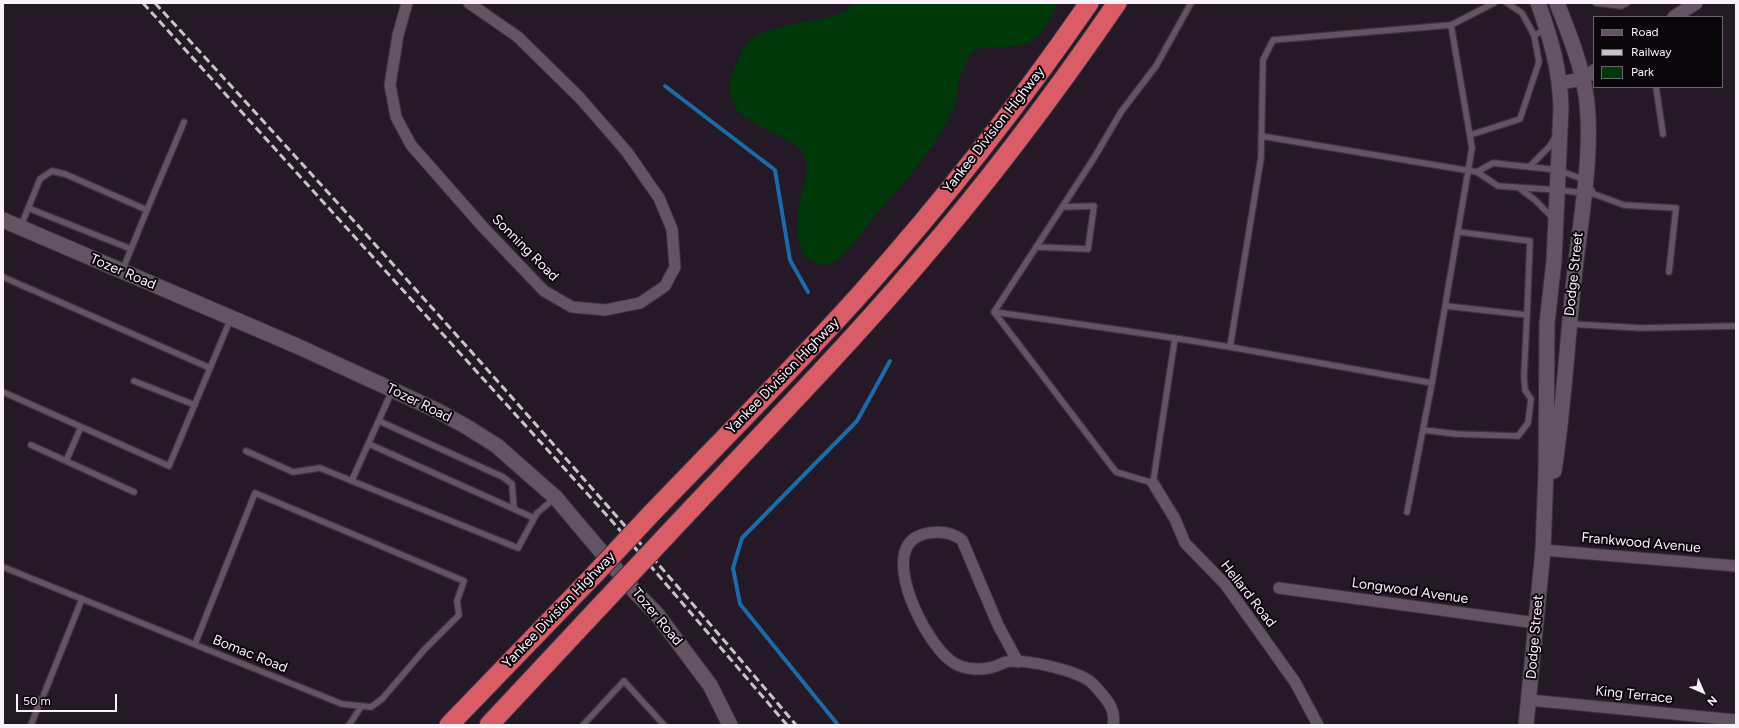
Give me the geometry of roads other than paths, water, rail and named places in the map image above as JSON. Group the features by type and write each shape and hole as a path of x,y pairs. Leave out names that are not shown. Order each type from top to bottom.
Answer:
{"highway":[{"name":"Yankee Division Highway","path":"449,725 831,326 896,252 990,138 1090,3"},
{"name":"Yankee Division Highway","path":"489,725 846,343 915,267 1041,110 1117,3"},
{"path":"501,725 603,603"}],"main road":[{"name":"Dodge Street","path":"1538,3 1541,32 1552,42 1560,83 1561,128 1548,323 1546,471 1543,550"},
{"name":"Dodge Street","path":"1526,725 1543,550 1562,412 1569,324 1587,189 1588,75 1579,61 1557,3"},
{"name":"Tozer Road","path":"3,220 231,318 393,390 467,427 496,446 556,498 636,593 656,614 710,685 730,725"}],"street":[{"name":"Sonning Road","path":"407,3 398,35 390,85 396,117 411,145 483,227 544,291 572,307 605,310 640,303 664,286 675,267 672,229 658,198 627,152 580,98 518,37 469,3"},
{"path":"1676,16 1696,3"},
{"path":"1560,83 1588,75"},
{"name":"Hellard Road","path":"1153,483 1175,519 1185,543 1225,584 1295,682 1318,725"},
{"path":"1018,662 998,626 962,540 954,533 933,532 917,536 908,545 903,562 906,579 912,604 937,649 954,663 973,669 990,668 1007,662 1018,662 1069,671 1089,680 1111,705 1114,719 1113,725"},
{"name":"Frankwood Avenue","path":"1543,550 1736,566"},
{"name":"Longwood Avenue","path":"1279,588 1536,624"},
{"name":"King Terrace","path":"1529,700 1736,720"}],"lane":[{"path":"994,312 1121,112 1156,66 1191,3"},
{"path":"1230,347 1261,158 1263,60 1273,40 1451,25 1494,3"},
{"path":"1470,135 1520,119 1539,62 1541,32 1522,13 1507,3"},
{"path":"1596,3 1622,6 1628,3"},
{"path":"1407,512 1446,306 1472,148 1451,25"},
{"path":"1656,88 1663,134"},
{"path":"122,271 184,122"},
{"path":"1530,166 1550,146 1561,128"},
{"path":"1261,136 1477,172 1498,186 1557,190 1587,189"},
{"path":"1477,172 1493,163 1558,170 1587,189 1624,204 1676,208 1669,272"},
{"path":"20,228 40,179 52,172 64,174 147,210"},
{"path":"1519,188 1535,200 1556,221"},
{"path":"1036,247 1088,249 1094,206 1062,207"},
{"path":"28,208 131,249"},
{"path":"1423,430 1458,434 1518,436 1528,424 1531,399 1525,390 1524,376 1530,241 1459,232"},
{"path":"3,277 210,368"},
{"path":"1446,306 1527,315"},
{"path":"994,312 1116,472 1153,483 1175,338"},
{"path":"994,312 1175,338 1432,383"},
{"path":"3,392 169,466 231,318"},
{"path":"1569,324 1641,328 1736,326"},
{"path":"134,381 195,405"},
{"path":"352,480 393,390"},
{"path":"379,420 503,477 512,484 514,509"},
{"path":"66,461 81,427"},
{"path":"369,444 534,518"},
{"path":"31,445 134,492"},
{"path":"246,450 293,472 320,468 518,548 537,513 556,498"},
{"name":"Bomac Road","path":"3,567 342,704 371,708 382,699 424,650 459,615 457,601 464,582 255,494 194,644"},
{"path":"31,725 82,599"},
{"path":"583,725 624,681 664,725"},
{"path":"349,725 361,707"}],"waterway":[{"path":"665,86 775,170 790,260 808,292"},
{"path":"838,725 740,604 733,568 742,538 857,421 890,361"}],"railway":[{"path":"143,3 611,520 787,725"},
{"path":"155,3 318,181 559,451 796,725"}]}
